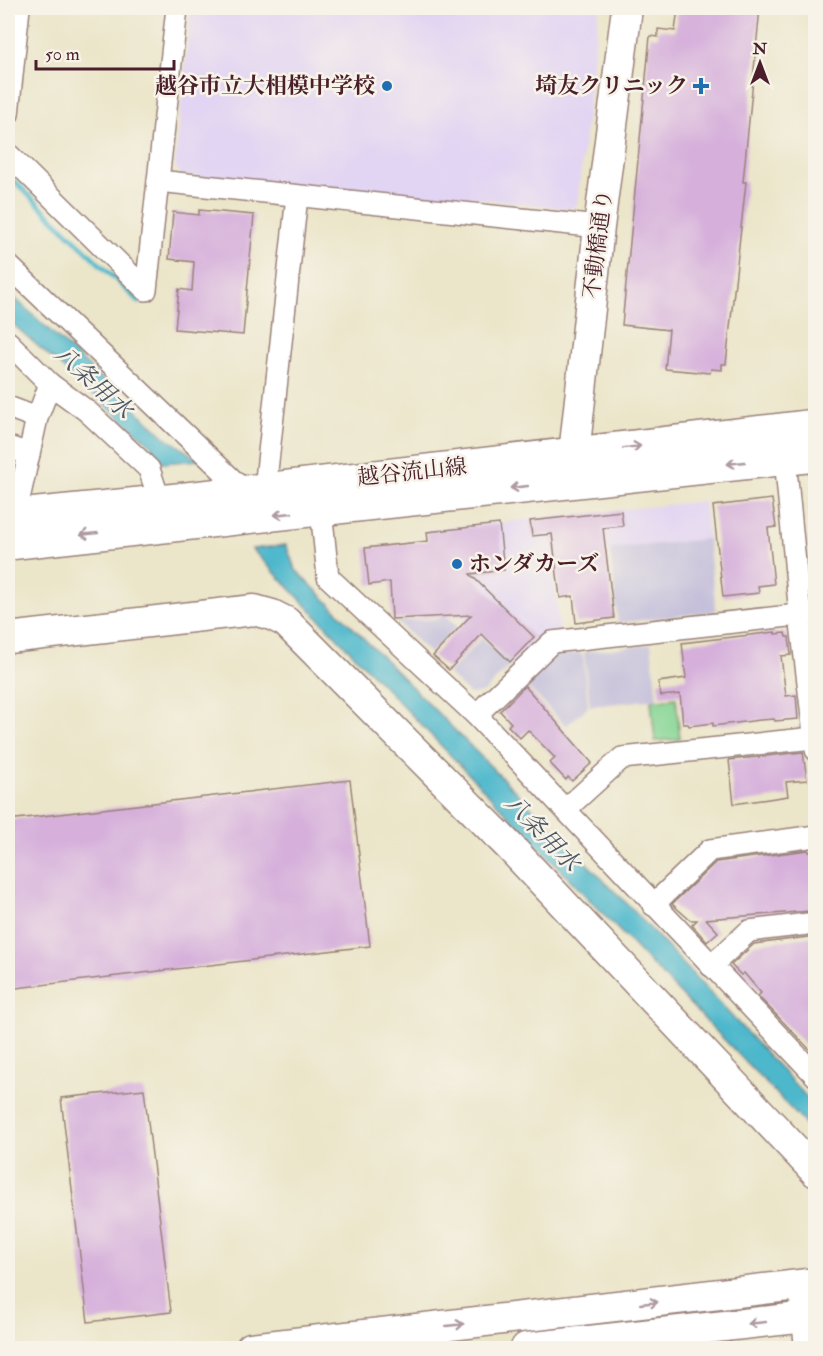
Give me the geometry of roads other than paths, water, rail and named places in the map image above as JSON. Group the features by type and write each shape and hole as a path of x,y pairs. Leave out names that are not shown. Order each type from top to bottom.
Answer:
{"main road":[{"name":"越谷流山線","path":"10,526 321,510 816,426"},
{"name":"越谷流山線","path":"10,526 160,502 254,490 575,467 800,456"}],"street":[{"path":"8,114 19,8"},
{"path":"8,154 146,290 177,8"},
{"name":"不動橋通り","path":"575,467 599,227 627,8"},
{"path":"158,181 599,227"},
{"path":"254,490 297,196"},
{"path":"8,265 254,490"},
{"path":"8,342 50,384 87,411 149,469 160,502"},
{"path":"10,526 37,418 50,384"},
{"path":"8,407 37,418"},
{"path":"8,447 29,454"},
{"path":"566,809 622,758 815,744 800,456"},
{"path":"321,510 328,577 476,715 816,1076"},
{"path":"8,638 254,610 286,622 510,847 816,1172"},
{"path":"476,715 552,642 808,614"},
{"path":"653,905 710,850 816,836"},
{"path":"711,966 749,931 816,923"},
{"path":"251,1348 409,1339 810,1284 810,1348"},
{"path":"526,1348 811,1317"}],"water":[{"name":"八条用水","path":"8,292 164,436 199,460 163,463 149,443 8,320"},
{"name":"八条用水","path":"286,545 295,569 632,909 815,1106 815,1134 252,549"}],"waterway":[{"path":"8,175 139,302"}],"place":[{"name":"越谷市立大相模中学校","path":"387,86"},
{"name":"埼友クリニック","path":"701,86"},
{"name":"ホンダカーズ","path":"457,564"}]}
